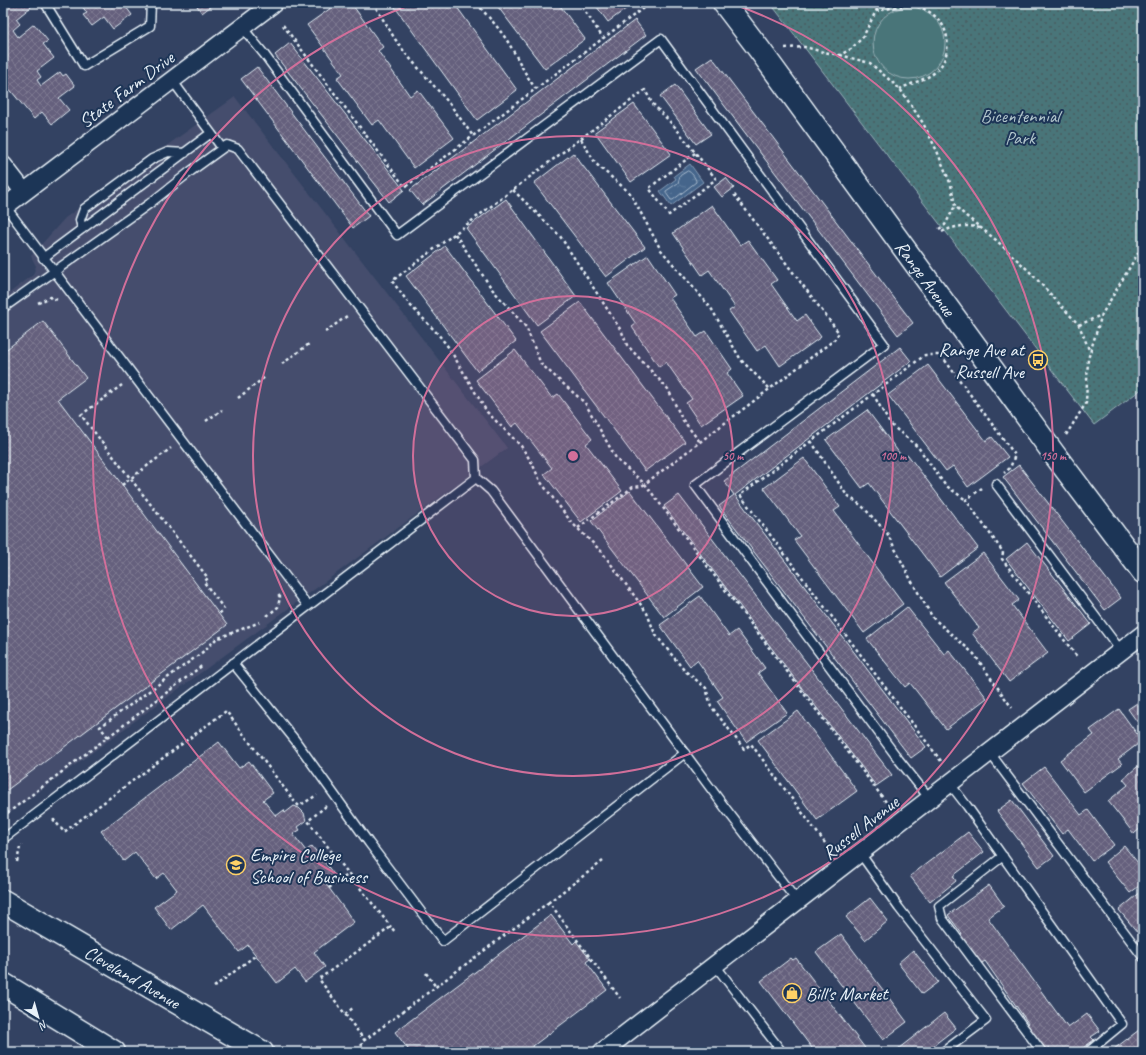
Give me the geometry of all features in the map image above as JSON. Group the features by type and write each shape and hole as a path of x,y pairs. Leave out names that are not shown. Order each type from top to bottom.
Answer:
{"main road":[{"name":"Range Avenue","path":"724,3 1054,454 1143,572"},
{"name":"Cleveland Avenue","path":"3,900 262,1052"},
{"path":"3,984 114,1052"},
{"path":"3,995 86,1052"}],"street":[{"name":"State Farm Drive","path":"4,207 274,3"},
{"path":"3,165 24,192"},
{"name":"Russell Avenue","path":"602,1052 1143,634"}],"lane":[{"path":"45,3 84,66 150,26 151,3"},
{"path":"242,27 264,54 397,235 660,39 884,344 695,486 899,760 930,799"},
{"path":"172,80 222,148"},
{"path":"43,258 211,133"},
{"path":"3,308 148,204 222,148 227,145 238,149 475,460 476,478 491,491 797,902"},
{"path":"82,229 80,220 84,209 152,159 168,152 185,153"},
{"path":"4,207 308,606"},
{"path":"3,839 476,478"},
{"path":"997,481 1122,651"},
{"path":"234,663 295,740 369,843 443,941 685,753"},
{"path":"990,753 1143,957"},
{"path":"950,784 1122,1024 1088,1052"},
{"path":"860,853 899,908 986,1020 943,1052"},
{"path":"1002,856 939,906 942,918 1042,1052"},
{"path":"715,965 782,1052"}],"path":[{"path":"373,3 406,54 449,102 473,136"},
{"path":"477,3 501,32 528,79 536,89"},
{"path":"578,3 603,38"},
{"path":"283,25 405,187 650,3"},
{"path":"840,54 851,49 863,37 880,3"},
{"path":"1105,3 1119,3"},
{"path":"876,11 905,5 917,6 927,10 944,28 947,41 946,55 940,67 932,74 900,89"},
{"path":"759,49 805,47 823,52 840,54 870,63 900,89 923,123 937,151 951,185 955,206 996,240 1029,271 1079,325 1090,352"},
{"path":"695,153 649,188 669,214 716,179 675,127 652,103 645,90 392,281 410,305 438,334 449,348 487,412 521,446 532,462 540,481 572,523 602,552 647,613 655,634 684,670 706,688 711,706 744,749 751,744 828,847"},
{"path":"581,139 596,164 630,193 662,250 711,308 741,360 770,389"},
{"path":"513,190 560,236 622,332 628,345 668,389 682,419 700,442"},
{"path":"578,528 633,487 642,486 645,484 834,340 839,332 733,193"},
{"path":"955,206 941,231 965,225 980,228"},
{"path":"455,234 492,289 526,327 541,364 585,403 617,460 645,484 886,802"},
{"path":"1054,454 1086,404 1088,359 1102,314 1143,245"},
{"path":"33,306 51,297 57,300 62,306"},
{"path":"325,332 359,307"},
{"path":"1079,325 1102,314"},
{"path":"282,364 309,344"},
{"path":"941,761 740,495 925,355 941,355 1015,455 1010,468 997,481"},
{"path":"238,398 265,377"},
{"path":"126,390 122,384 81,415 208,578 204,582 224,609 219,614"},
{"path":"873,394 890,424 918,447 944,485 966,500 1003,552 1002,559 1078,658"},
{"path":"206,421 222,410"},
{"path":"811,441 846,494 863,507 887,533 912,582 933,618 974,654 1012,708"},
{"path":"167,442 176,454"},
{"path":"122,485 171,448"},
{"path":"966,500 985,487"},
{"path":"266,617 278,607 280,597 276,591"},
{"path":"108,737 100,727 204,651 216,639 261,622 248,631"},
{"path":"3,813 5,815 204,665"},
{"path":"48,825 54,820 64,832 226,711 299,806 319,794"},
{"path":"324,799 328,805 308,821 396,933"},
{"path":"17,862 20,847 25,842"},
{"path":"360,1052 362,1042 603,860"},
{"path":"329,888 349,874"},
{"path":"549,902 620,998"},
{"path":"365,1040 319,979 391,927"},
{"path":"214,987 256,955"},
{"path":"426,973 436,987"},
{"path":"345,1014 353,1008"}],"shaded area":[{"path":"235,97 507,448 3,818 3,298 33,275 36,266 31,256 65,218"}],"green space":[{"name":"Bicentennial Park","path":"1143,3 1143,388 1094,425 771,4"},
{"path":"902,7 916,7 935,17 945,36 945,50 935,69 916,79 902,79 883,69 873,50 873,36 883,17"}],"water":[{"path":"690,164 703,182 671,206 660,191 676,179 674,176"}],"building":[{"path":"3,3 28,3 31,7 16,19 20,24 13,30 18,37 34,24 48,41 43,44 54,58 37,71 41,77 37,80 41,86 60,72 63,76 66,74 75,86 59,98 69,110 52,124 42,112 34,119 3,81"},
{"path":"86,3 123,3 132,15 113,29 104,17 92,26 83,15 87,13 82,6"},
{"path":"195,3 215,3 202,13"},
{"path":"338,3 351,3 383,47 378,51 410,96 418,90 454,138 414,168 379,120 372,125 337,78 343,74 307,25"},
{"path":"392,3 454,3 517,90 477,120"},
{"path":"495,3 558,3 585,39 545,69"},
{"path":"594,3 634,3 608,22"},
{"path":"635,20 646,35 422,205 410,190"},
{"path":"290,43 404,190 389,202 275,55"},
{"path":"712,57 913,323 898,335 696,68"},
{"path":"257,67 369,216 353,228 241,79"},
{"path":"675,85 711,134 696,144 660,96"},
{"path":"634,104 671,154 631,182 595,132"},
{"path":"573,153 645,247 606,277 534,183"},
{"path":"726,178 734,188 722,197 714,187"},
{"path":"506,199 576,296 537,325 466,228"},
{"path":"712,205 740,245 748,240 777,280 771,284 797,321 805,315 821,337 780,366 766,345 757,351 729,311 735,307 709,270 702,275 673,233"},
{"path":"445,246 516,341 477,371 406,276"},
{"path":"648,255 675,295 670,298 697,337 706,331 732,369 727,373 743,396 701,425 686,403 692,399 666,362 659,367 632,327 636,324 608,283"},
{"path":"580,302 685,442 645,471 540,331"},
{"path":"43,321 86,378 58,399 227,625 3,793 3,352"},
{"path":"900,347 911,361 735,495 926,747 911,758 719,506 734,495 724,481"},
{"path":"515,350 552,398 558,394 592,439 586,444 622,491 581,522 544,474 552,468 517,423 512,427 476,380"},
{"path":"928,365 986,441 992,437 1008,457 968,487 953,466 946,471 888,395"},
{"path":"867,410 903,458 908,455 978,548 940,577 869,483 862,488 826,440"},
{"path":"804,458 840,507 834,511 903,604 864,633 794,540 800,536 764,488"},
{"path":"1019,465 1121,598 1105,610 1003,477"},
{"path":"630,491 703,587 664,617 591,521"},
{"path":"679,495 892,775 876,786 664,506"},
{"path":"1027,542 1091,624 1069,641 1006,559"},
{"path":"983,553 1019,600 1012,605 1048,653 1009,682 972,633 979,628 944,582"},
{"path":"700,596 729,636 737,630 765,668 758,673 787,713 746,742 717,701 723,697 697,660 690,666 660,625"},
{"path":"907,607 944,654 949,650 987,698 946,729 910,683 905,687 867,639"},
{"path":"1143,699 1143,730 1128,709"},
{"path":"1119,709 1142,741 1118,759 1122,764 1084,792 1060,760 1094,735 1090,730"},
{"path":"798,711 857,791 817,820 758,740"},
{"path":"219,742 239,768 249,761 273,793 263,800 276,816 284,810 285,813 294,806 299,808 304,813 306,821 298,827 300,830 293,834 306,851 312,846 336,877 326,884 354,922 314,952 325,967 305,982 295,969 277,983 248,945 239,952 203,905 171,930 154,907 177,890 164,873 156,879 135,852 124,861 101,831"},
{"path":"1143,762 1143,826 1134,834 1108,801 1128,785 1123,779"},
{"path":"1044,767 1081,815 1088,810 1114,845 1092,861 1068,829 1062,834 1023,783"},
{"path":"1012,800 1054,856 1039,867 997,811"},
{"path":"968,832 984,852 953,876 956,881 930,902 910,876"},
{"path":"1124,846 1143,869 1143,883 1130,893 1105,862"},
{"path":"989,885 1004,906 988,918 1068,1028 1087,1014 1100,1031 1091,1037 1094,1040 1077,1052 1053,1052 1049,1047 1044,1050 1026,1025 1028,1023 985,961 979,965 959,936 962,934 948,915"},
{"path":"1142,891 1143,893 1143,939 1119,910"},
{"path":"870,898 888,921 865,940 846,917"},
{"path":"551,915 573,944 576,941 590,959 586,962 607,990 525,1052 404,1052 408,1049 395,1032"},
{"path":"841,934 907,1022 883,1040 816,952"},
{"path":"913,950 938,982 922,994 898,963"},
{"path":"791,958 793,960 796,958 868,1052 815,1052 761,981"},
{"path":"944,1013 956,1028 925,1052 894,1052"},
{"path":"1143,1027 1143,1052 1110,1052"}],"place":[{"name":"Range Ave at Russell Ave","path":"1038,360"},
{"name":"Empire College School of Business","path":"236,865"},
{"name":"Bill's Market","path":"792,993"}]}
